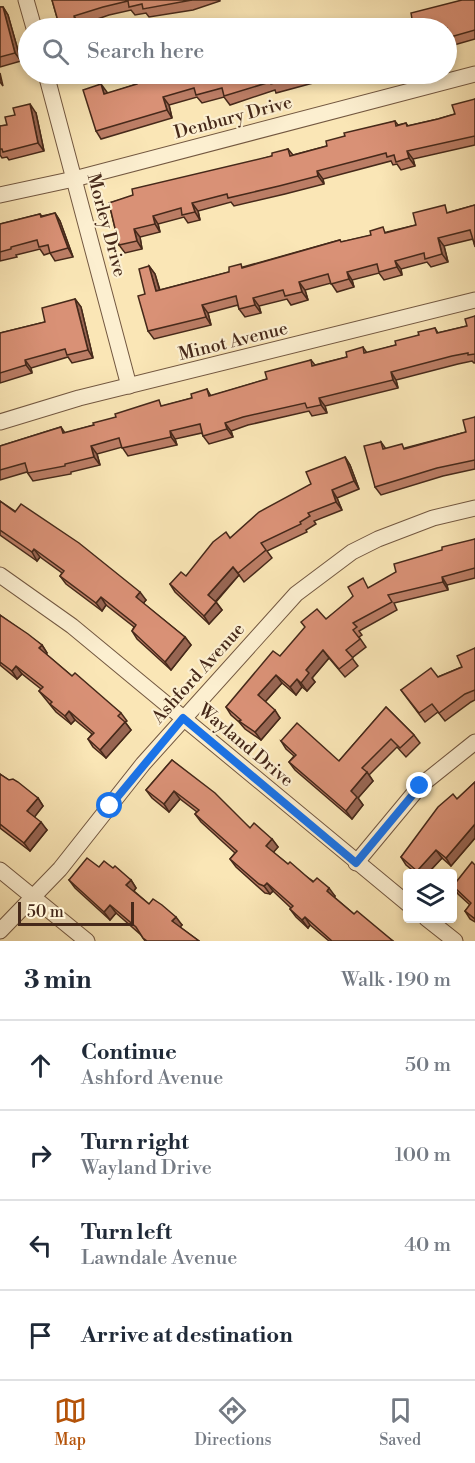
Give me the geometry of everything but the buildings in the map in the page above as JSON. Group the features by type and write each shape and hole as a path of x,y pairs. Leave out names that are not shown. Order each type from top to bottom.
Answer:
{"street":[{"path":"26,0 31,18"},
{"name":"Denbury Drive","path":"457,79 475,74"},
{"name":"Morley Drive","path":"49,84 129,386"},
{"name":"Denbury Drive","path":"0,195 75,179 437,84"},
{"name":"Minot Avenue","path":"0,422 79,398 475,300"},
{"name":"Ashford Avenue","path":"0,931 34,898 183,718 296,594 328,568 378,539 433,518 475,508"},
{"name":"Wayland Drive","path":"0,575 72,626 403,900"},
{"path":"356,863 420,786 475,742"},
{"path":"0,870 87,941"},
{"path":"432,923 455,941"}],"route":[{"path":"110,806 183,718 356,863 420,786"}]}
